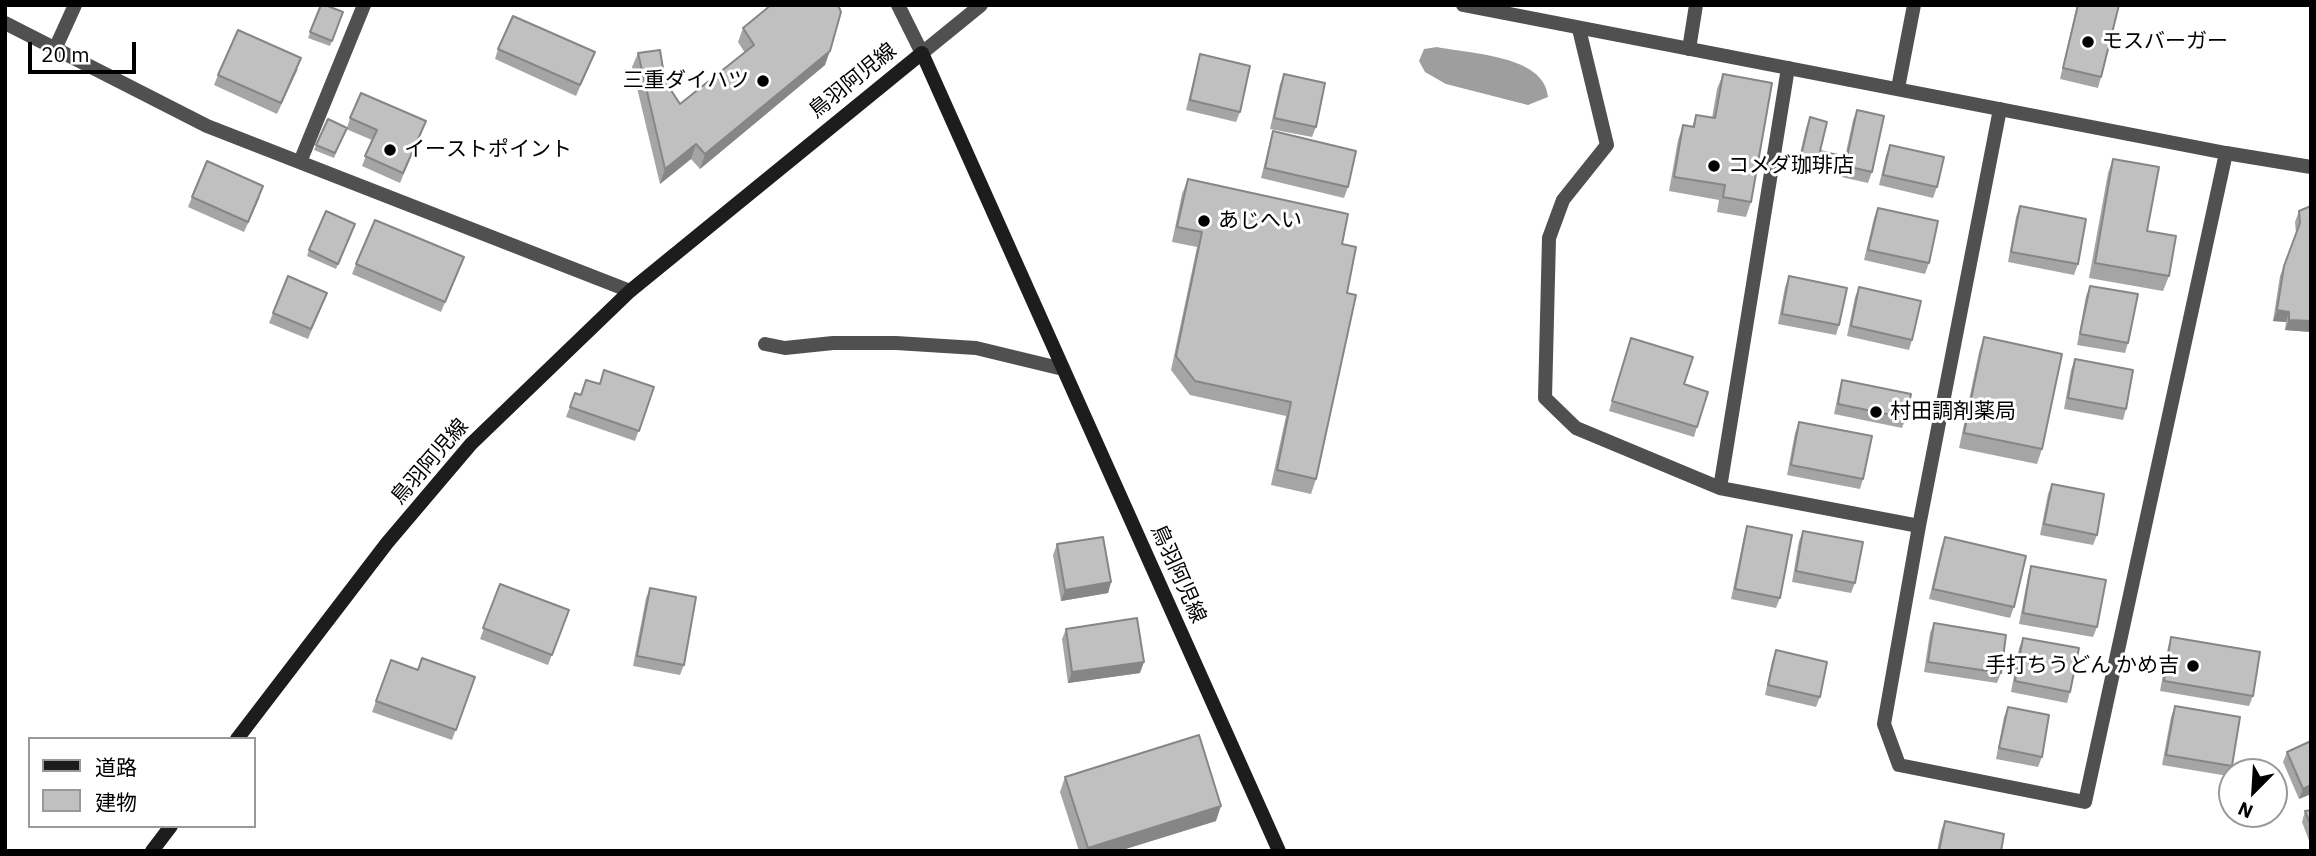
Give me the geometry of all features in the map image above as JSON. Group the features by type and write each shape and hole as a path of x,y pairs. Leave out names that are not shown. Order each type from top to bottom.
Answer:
{"main road":[{"name":"鳥羽阿児線","path":"239,737 387,543 471,444 630,290 922,53 1279,851"},
{"path":"152,851 169,828"}],"street":[{"path":"55,49 75,5"},
{"path":"300,162 364,5"},
{"path":"898,5 922,53 981,5"},
{"path":"1463,5 2226,153 2311,167"},
{"path":"1689,49 1696,5"},
{"path":"1898,88 1914,5"},
{"path":"5,23 207,126 630,290"},
{"path":"1579,29 1607,145 1563,200 1549,238 1545,398 1576,428 1720,488 1919,526"},
{"path":"1720,488 1788,68"},
{"path":"2000,109 1919,526 1884,724 1899,765 2085,802 2226,153"},
{"path":"765,345 785,348 833,343 896,343 976,348 1063,369"}],"shaded area":[{"path":"1437,47 1486,55 1520,65 1534,72 1544,83 1548,97 1528,105 1446,84 1425,72 1419,61 1424,49"}],"building":[{"path":"321,5 343,12 332,41 310,32"},
{"name":"三重ダイハツ","path":"771,5 838,5 841,12 830,51 705,154 696,144 665,169 638,53 660,50 665,81 680,104 754,45 743,28"},
{"name":"モスバーガー","path":"2078,5 2119,5 2101,77 2063,68"},
{"path":"513,16 595,52 580,85 498,49"},
{"path":"238,30 301,58 281,103 218,75"},
{"path":"1200,54 1250,66 1240,112 1190,100"},
{"path":"1284,74 1325,83 1316,127 1274,118"},
{"name":"コメダ珈琲店","path":"1723,74 1772,83 1751,202 1723,197 1725,185 1674,177 1683,125 1694,127 1696,115 1715,118"},
{"path":"361,93 426,121 403,173 365,156 377,130 350,118"},
{"path":"1857,110 1884,116 1872,172 1801,156 1810,117 1827,122 1820,151 1847,157"},
{"path":"328,119 347,128 335,153 316,145"},
{"path":"1273,131 1356,151 1348,187 1265,168"},
{"path":"1890,145 1944,157 1937,187 1883,175"},
{"path":"2113,159 2159,167 2147,231 2176,236 2169,276 2095,263"},
{"path":"207,161 263,186 248,222 192,197"},
{"path":"1188,179 1348,214 1342,244 1356,247 1347,293 1356,295 1316,479 1277,470 1291,402 1195,381 1176,356 1202,232 1177,227"},
{"path":"2020,206 2086,219 2078,264 2011,252"},
{"path":"2311,206 2311,321 2289,320 2289,312 2277,310 2284,266 2300,223 2299,211"},
{"path":"1878,208 1938,221 1929,263 1868,250"},
{"path":"326,211 355,224 338,264 309,250"},
{"path":"375,220 464,257 445,302 356,264"},
{"path":"288,276 327,293 311,329 273,313"},
{"path":"1789,276 1847,288 1839,325 1782,314"},
{"path":"2090,286 2138,294 2128,343 2080,334"},
{"path":"1859,287 1921,301 1912,340 1851,326"},
{"path":"1984,337 2062,354 2042,449 1964,433"},
{"path":"1631,338 1693,357 1684,384 1708,392 1697,427 1612,401"},
{"path":"2075,359 2133,370 2126,409 2068,398"},
{"path":"604,370 654,387 639,431 570,407 575,393 581,395 586,380 600,384"},
{"path":"1842,380 1911,394 1906,418 1838,404"},
{"path":"1799,422 1872,436 1863,479 1791,465"},
{"path":"2052,484 2104,494 2097,535 2044,524"},
{"path":"1747,526 1792,535 1780,598 1735,589"},
{"path":"1803,531 1863,542 1855,583 1796,571"},
{"path":"1103,537 1111,582 1065,590 1057,544"},
{"path":"1945,537 2026,556 2014,607 1933,589"},
{"path":"2031,566 2106,580 2097,627 2023,613"},
{"path":"500,584 569,610 552,655 483,628"},
{"path":"650,588 696,597 684,665 637,656"},
{"path":"1137,618 1144,662 1072,672 1066,629"},
{"path":"1934,623 2006,635 2001,673 1928,662"},
{"path":"2171,637 2260,652 2253,696 2164,681"},
{"path":"2023,638 2079,648 2070,692 2015,681"},
{"path":"1776,650 1827,662 1820,697 1768,685"},
{"path":"422,658 475,677 456,730 376,701 391,660 418,670"},
{"path":"2175,706 2240,717 2233,758 2218,758 2218,764 2166,755"},
{"path":"2008,707 2049,715 2042,757 1999,748"},
{"path":"1199,735 1221,806 1088,848 1065,777"},
{"path":"2311,741 2311,785 2303,789 2287,752"},
{"path":"2311,810 2311,826 2305,811"},
{"path":"1945,821 2004,834 2001,851 1939,851"}],"place":[{"name":"モスバーガー","path":"2088,42"},
{"name":"三重ダイハツ","path":"763,81"},
{"name":"イーストポイント","path":"390,150"},
{"name":"コメダ珈琲店","path":"1714,166"},
{"name":"あじへい","path":"1204,221"},
{"name":"村田調剤薬局","path":"1876,412"},
{"name":"手打ちうどん かめ吉","path":"2193,666"}]}
